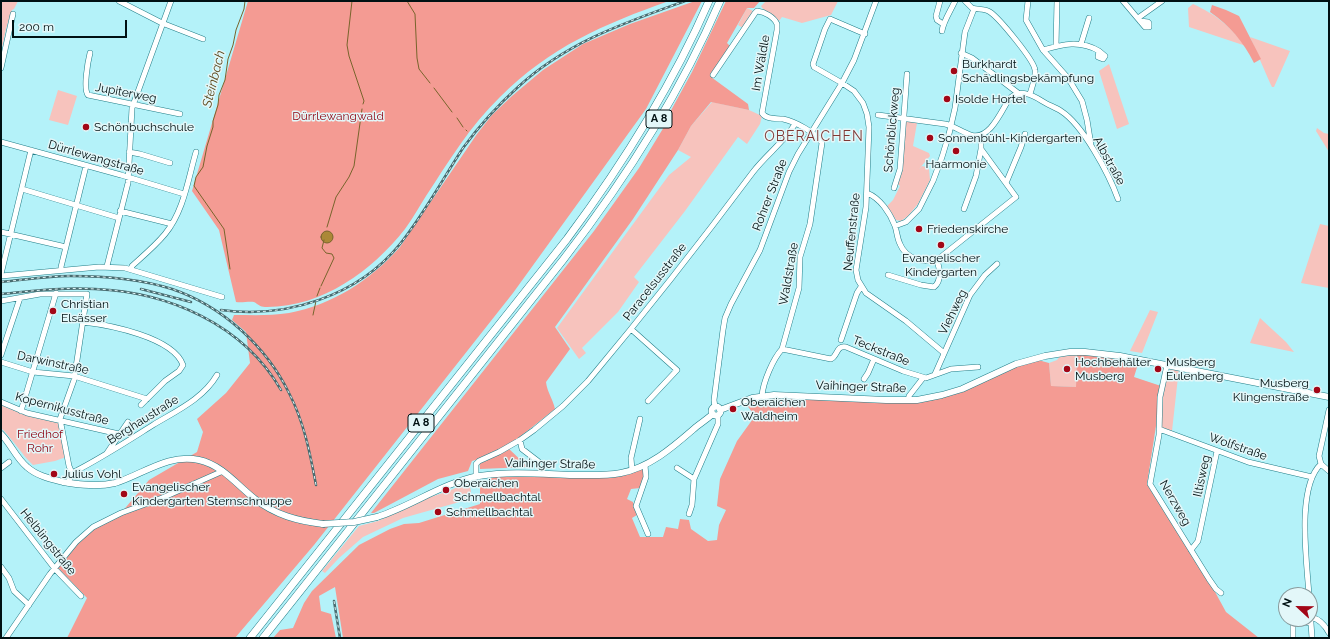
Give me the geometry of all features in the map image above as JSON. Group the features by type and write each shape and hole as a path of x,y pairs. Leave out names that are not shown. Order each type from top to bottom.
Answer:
{"highway":[{"name":"A 8","path":"250,638 568,239 622,163 662,96 709,1"},
{"name":"A 8","path":"263,638 594,219 631,165 670,101 691,62 720,1"}],"main road":[{"name":"Vaihinger Straße","path":"1,434 28,468 43,476 68,483 91,486 107,484 116,482 167,462 186,459 203,461 224,471 256,500 270,509 296,519 323,524 347,523 377,517 450,484 476,477 514,473 600,476 622,473 645,465 663,454 716,412 737,403 762,396 776,395 908,400 928,398 962,389 1030,359 1070,352 1105,354 1329,397"}],"street":[{"path":"119,1 162,23 203,39"},
{"path":"107,266 128,182 130,126 133,104 171,1"},
{"name":"Rohrer Straße","path":"689,514 692,505 694,479 718,424 714,400 725,318 735,295 760,250 789,172 854,60 865,34 876,1"},
{"path":"940,1 936,16 937,20 942,24"},
{"path":"942,31 942,24 947,18 955,1"},
{"path":"965,1 970,7 974,9 986,10 995,16 1013,36 1033,65 1036,72 1030,94"},
{"path":"1028,1 1026,20 1043,50 1068,78 1082,101 1091,146"},
{"path":"1056,46 1057,1"},
{"path":"1123,1 1139,19 1162,1"},
{"path":"895,226 906,222 920,210 942,157 952,126 965,32 974,9"},
{"name":"Im Wäldle","path":"713,75 755,13 757,11 762,12 772,18 777,24 762,112 767,118 782,119 795,124"},
{"path":"1,68 13,14"},
{"path":"1081,44 1090,18"},
{"name":"Neuffenstraße","path":"865,34 833,19 828,19 813,64 814,67 842,83 859,96 868,114 869,127 866,213 856,270 858,280 866,293 906,321 944,353"},
{"path":"1043,50 1056,46 1081,44 1099,51"},
{"name":"Jupiterweg","path":"90,53 86,94 180,114"},
{"path":"878,115 952,126 971,135 981,136 989,130 1009,99 1018,94 972,58 961,53"},
{"name":"Schönblickweg","path":"894,188 900,169 907,74"},
{"name":"Albstraße","path":"1018,94 1030,94 1062,111 1079,129 1091,146 1113,186 1118,199"},
{"path":"795,124 811,132"},
{"name":"Paracelsusstraße","path":"476,477 476,464 479,461 520,440 548,419 575,395 631,328 731,203 755,170 790,133 795,124"},
{"name":"Waldstraße","path":"762,396 770,370 782,349 799,288 800,257 810,224 822,148 820,139 811,132"},
{"path":"1006,183 1025,134"},
{"path":"964,209 976,176 981,149 981,136"},
{"name":"Dürrlewangstraße","path":"1,142 184,194"},
{"path":"867,193 873,196 884,207 895,226 900,244 909,255 920,261 926,262 937,260 1016,197 981,149"},
{"path":"31,150 1,275 107,266 130,269 222,297"},
{"path":"129,152 170,162"},
{"path":"130,269 164,235 172,224 181,206 196,152"},
{"path":"62,270 66,247 86,166"},
{"path":"22,189 119,218"},
{"path":"120,211 172,224"},
{"path":"1,232 66,247"},
{"path":"888,275 921,286 934,288 940,275 937,260"},
{"name":"Viehweg","path":"935,374 970,295 985,275 997,264"},
{"path":"841,340 857,293 861,287"},
{"path":"1,301 40,294 87,294 84,322 74,376 60,421 69,466 72,473 68,483"},
{"path":"21,411 56,294"},
{"path":"1,355 20,298"},
{"path":"84,322 128,330 146,337 171,350 182,361 183,365 178,371 165,381 141,405"},
{"path":"631,328 677,370 648,401"},
{"name":"Teckstraße","path":"782,349 831,359 835,357 839,348 842,346 924,378"},
{"path":"864,378 868,373 874,359"},
{"name":"Darwinstraße","path":"1,362 33,372 74,376 146,399"},
{"name":"Nerzweg","path":"1167,365 1160,397 1159,429 1150,484 1214,586 1221,592"},
{"path":"908,400 909,396 924,378 931,377 935,374 951,369 978,367"},
{"name":"Berghaustraße","path":"72,473 106,455 197,398 213,383 217,375"},
{"name":"Kopernikusstraße","path":"1,402 21,411 119,434"},
{"path":"1329,410 1319,454 1319,461 1329,471"},
{"path":"632,470 631,458 640,419"},
{"path":"106,455 128,422"},
{"name":"Wolfstraße","path":"1159,429 1248,462 1312,477"},
{"path":"520,440 522,449 539,462"},
{"name":"Iltisweg","path":"1191,550 1198,541 1217,451"},
{"path":"1,468 8,462"},
{"path":"1308,587 1304,523 1312,477 1321,464"},
{"path":"645,465 646,477 636,506 648,534"},
{"path":"677,468 694,479"},
{"path":"6,638 55,569 86,532 101,522 224,471"},
{"name":"Helblingstraße","path":"1,499 55,569 81,596"},
{"path":"1,567 9,578 14,591 29,605"},
{"path":"1318,620 1329,633"},
{"path":"1293,627 1293,638"},
{"path":"1311,627 1312,638"}],"green space":[{"path":"1,1 18,1 12,10 1,53"},
{"name":"Dürrlewangwald","path":"248,1 669,1 600,28 558,51 519,79 489,108 469,132 405,229 377,259 361,272 344,284 325,294 306,301 286,306 265,307 254,302 236,302 219,230 192,191"},
{"path":"695,1 702,1 646,109 513,293 314,545 235,638 67,638 87,598 59,569 55,569 86,532 121,513 149,480 197,452 203,432 197,419 226,393 250,363 246,332 232,320 234,315 275,315 289,313 320,304 350,289 376,270 400,247 477,134 492,115 543,70 583,44 630,24"},
{"path":"726,1 760,1 754,8 747,8 727,43 730,46 713,71 711,77 748,104 749,110 711,102 691,126 678,150 633,219 555,327 570,349 546,382 555,409 507,447 528,467 480,469 479,459 472,461 468,471 438,479 374,513 371,513 594,231 639,168 670,117 669,114 692,72"},
{"path":"766,1 838,1 831,15 802,23 782,17 779,21 761,6"},
{"path":"1193,4 1209,12 1222,22 1246,46 1189,27 1188,8"},
{"path":"1212,5 1239,16 1261,59 1254,63 1235,34 1210,12"},
{"path":"747,8 753,11 743,28 738,25"},
{"path":"1250,37 1290,51 1274,87 1272,87 1270,83"},
{"path":"1109,64 1129,124 1117,129 1099,71"},
{"path":"58,90 77,96 68,125 49,120"},
{"path":"712,102 749,110 762,116 760,124 747,144 738,137 685,211 634,277 639,282 618,312 582,348 586,353 579,359 557,328 669,175 691,157 678,150 691,126"},
{"path":"905,121 917,123 913,146 929,153 930,156 919,169 922,166 929,169 930,180 918,204 908,216 901,221 896,220 887,206 893,200 900,186 896,183"},
{"path":"1317,128 1324,133 1329,134 1329,152 1316,131"},
{"path":"1320,224 1329,226 1329,288 1301,283"},
{"path":"1150,310 1158,312 1142,353 1130,351"},
{"path":"1260,318 1286,342 1294,352 1250,343"},
{"path":"1077,354 1076,387 1051,386 1049,363 1057,360 1061,355"},
{"path":"1077,354 1100,356 1138,364 1134,377 1161,386 1147,484 1214,590 1226,612 1259,638 343,638 335,587 319,596 321,611 331,614 336,638 273,638 280,630 293,628 304,603 312,591 359,545 390,529 404,524 419,523 480,504 480,487 493,477 624,474 642,469 645,473 640,488 631,489 627,499 633,502 637,515 632,518 640,537 663,537 666,527 678,529 680,519 689,520 691,529 708,541 717,540 719,525 726,510 717,506 720,479 737,441 755,416 746,404 758,399 771,397 934,399 1018,365 1038,360 1049,363 1051,386 1076,387"},
{"path":"1179,368 1172,431 1156,426 1158,401 1168,373 1171,369"},
{"name":"Friedhof Rohr","path":"1,405 26,415 59,423 66,457 55,461 33,465 1,428"},
{"path":"464,484 469,484 471,492 470,499 403,518 363,537 339,558 325,573 322,571 359,526 378,521 424,499 449,491"}],"shaded area":[{"path":"329,231 332,232 332,242 325,243 322,242 321,235 322,232"}],"waterway":[{"name":"Steinbach","path":"230,269 224,229 194,186 196,177 203,167 219,95 225,80 228,59 236,30 244,9 245,1"},
{"name":"Steinbach","path":"352,1 347,45 349,56 364,101 363,104"},
{"path":"407,1 415,14 419,69 430,83"},
{"path":"434,88 452,112"},
{"name":"Steinbach","path":"327,227 336,197 354,166 362,109"},
{"path":"457,118 463,127"},
{"name":"Steinbach","path":"321,286 334,258 332,254 326,253 322,248 324,240"},
{"name":"Steinbach","path":"317,296 320,288"},
{"name":"Steinbach","path":"313,315 316,301"}],"railway":[{"path":"221,310 246,312 270,311 295,307 319,300 342,290 363,278 383,262 400,244 433,197 469,140 482,124 518,87 556,58 597,35 640,17 685,1"},
{"path":"1,282 61,276 122,279 172,289 190,296 208,306 241,330 268,359 279,376 289,393 303,426 316,485"},
{"path":"1,294 59,289 95,289 122,291 150,297 176,305 201,316 225,330 246,347 265,367 281,390"},
{"path":"141,289 191,302"},
{"path":"334,601 340,638"}],"place":[{"name":"Burkhardt Schädlingsbekämpfung","path":"954,71"},
{"name":"Isolde Hortel","path":"947,99"},
{"name":"Schönbuchschule","path":"86,127"},
{"name":"Sonnenbühl-Kindergarten","path":"930,138"},
{"name":"Haarmonie","path":"956,151"},
{"name":"Friedenskirche","path":"919,229"},
{"name":"Evangelischer Kindergarten","path":"941,245"},
{"name":"Christian Elsässer","path":"53,311"},
{"name":"Hochbehälter Musberg","path":"1067,369"},
{"name":"Musberg Eulenberg","path":"1158,369"},
{"name":"Musberg Klingenstraße","path":"1317,390"},
{"name":"Oberaichen Waldheim","path":"733,409"},
{"name":"Julius Vohl","path":"54,474"},
{"name":"Oberaichen Schmellbachtal","path":"446,490"},
{"name":"Evangelischer Kindergarten Sternschnuppe","path":"124,494"},
{"name":"Schmellbachtal","path":"438,512"}],"district":[{"name":"OBERAICHEN","path":"814,137"}]}
